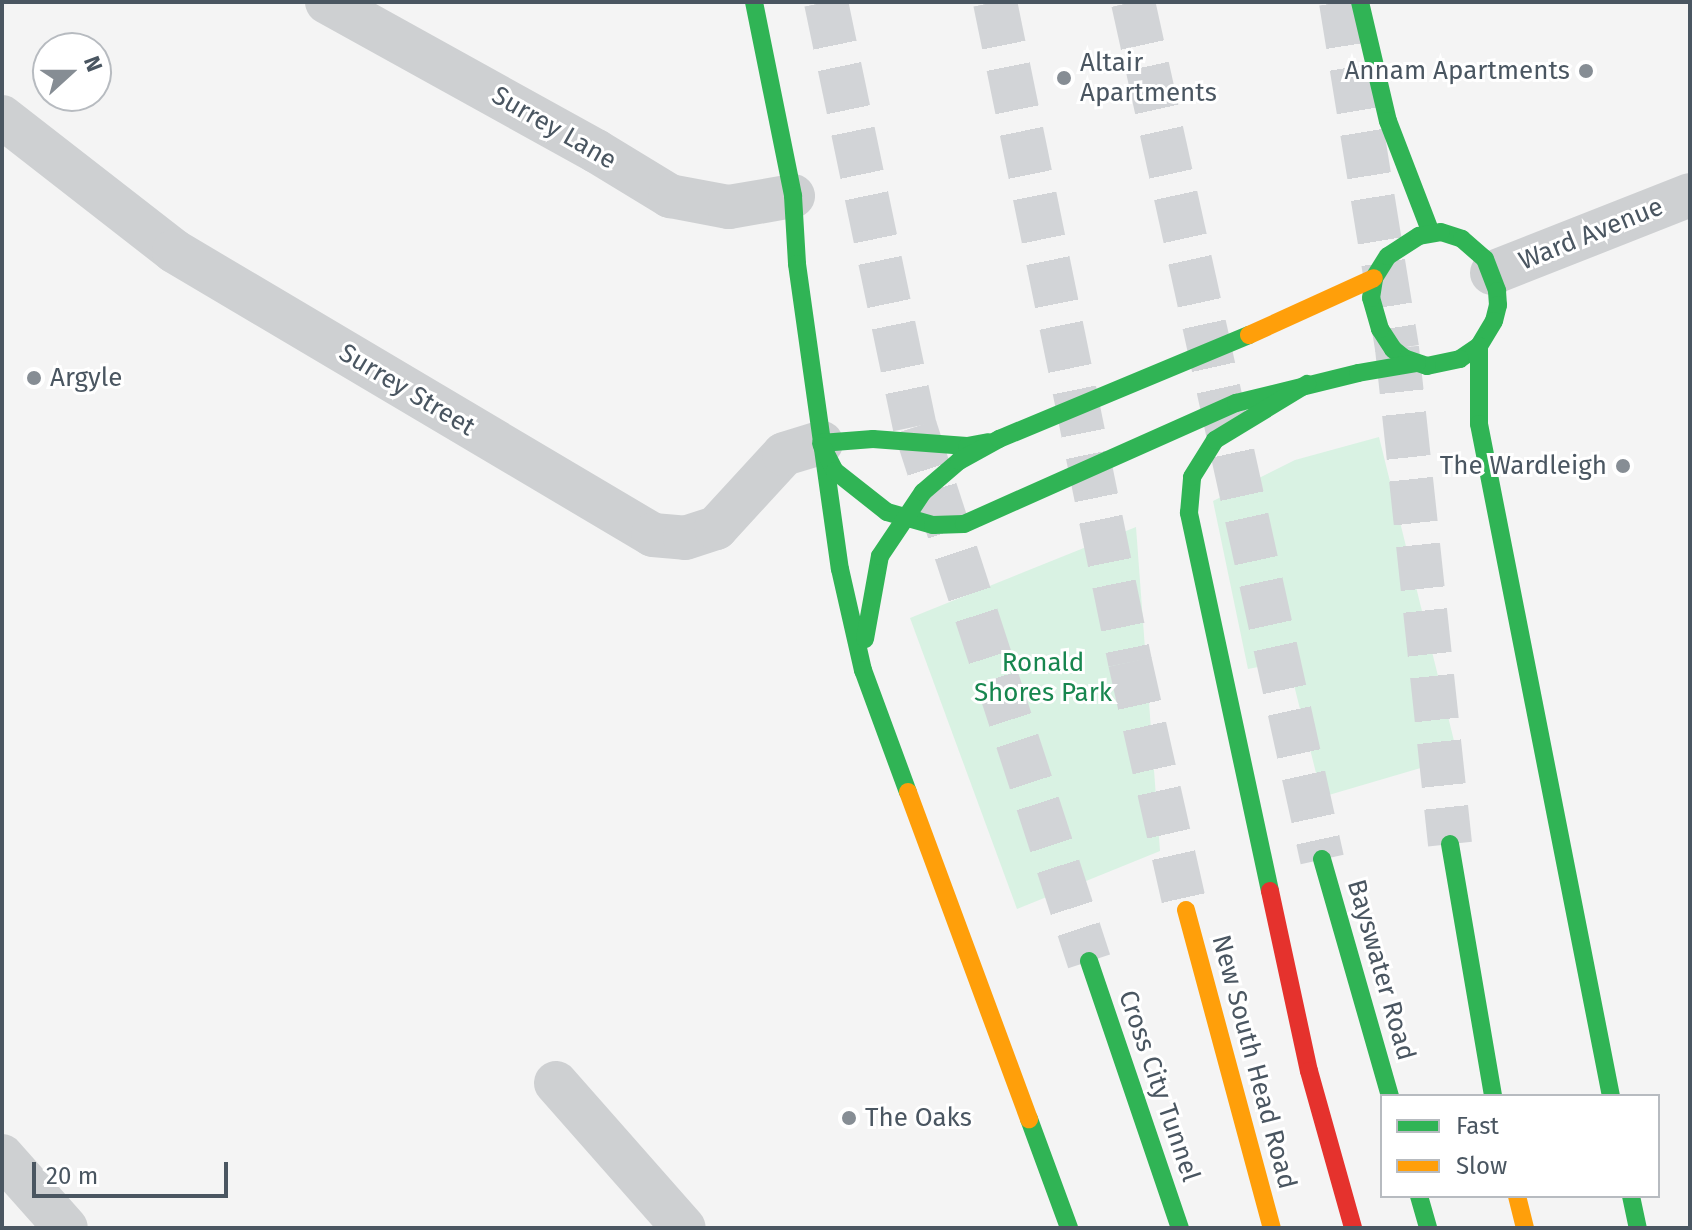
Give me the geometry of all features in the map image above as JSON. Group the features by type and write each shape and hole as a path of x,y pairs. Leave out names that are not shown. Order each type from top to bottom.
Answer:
{"main road":[{"path":"754,2 793,196 797,264 821,443 840,569 863,670 1069,1228"},
{"path":"1360,2 1388,121 1431,233"},
{"path":"821,443 827,459 850,486 903,519 933,525 964,524 1025,499 1209,413 1307,384 1417,363 1438,365 1460,359 1479,346 1494,321 1498,305 1492,273 1485,259 1462,239 1431,233 1397,247 1374,278 1298,315 999,439 939,476 903,519 880,556 872,585 863,670"},
{"path":"1374,278 1371,298 1380,329 1393,349 1417,363"},
{"path":"1479,346 1479,424 1611,1094"},
{"path":"1307,384 1215,440 1192,477 1189,513 1309,1071 1353,1228"},
{"path":"821,443 902,439 967,446 999,439"},
{"path":"1450,844 1493,1094"},
{"name":"Bayswater Road","path":"1322,859 1389,1094"},
{"name":"New South Head Road","path":"1186,910 1272,1228"},
{"name":"Cross City Tunnel","path":"1089,961 1180,1228"},
{"path":"1420,1198 1428,1228"},
{"path":"1518,1198 1525,1228"},
{"path":"1631,1198 1638,1228"}],"street":[{"name":"Surrey Lane","path":"327,2 596,151 670,196 729,207 793,196"},
{"name":"Surrey Street","path":"2,117 174,251 653,535 685,538 716,528 784,454 821,443"},
{"name":"Ward Avenue","path":"1492,273 1690,195"},
{"path":"556,1083 684,1228"},
{"path":"2,1156 66,1228"}],"green space":[{"path":"1379,437 1458,757 1322,797 1288,661 1248,669 1213,501 1295,460"},
{"name":"Ronald Shores Park","path":"1136,527 1160,851 1017,909 910,618"}],"tunnel":[{"path":"826,2 915,427 1089,961"},
{"path":"995,2 1130,662 1186,910"},
{"path":"1133,2 1322,859"},
{"path":"1341,2 1397,348 1450,844"}],"traffic: fast":[{"path":"754,2 793,196 797,264 840,569 863,670 908,792"},
{"path":"1360,2 1388,121 1431,233"},
{"path":"1441,232 1462,239 1485,259 1497,291 1498,305 1494,321 1479,346 1460,359 1427,366 1404,358 1393,349 1380,329 1371,298 1374,278 1388,256 1419,236 1441,232"},
{"path":"865,639 880,556 923,492 959,461 999,439 1249,335"},
{"path":"1479,346 1479,424 1611,1094"},
{"path":"822,446 835,471 887,512 933,525 964,524 1236,403 1358,373 1417,363"},
{"path":"1270,891 1189,513 1192,477 1215,440 1307,384"},
{"path":"821,443 873,439 967,446 989,442"},
{"path":"1450,844 1493,1094"},
{"path":"1322,859 1389,1094"},
{"path":"1089,961 1180,1228"},
{"path":"1029,1119 1069,1228"},
{"path":"1420,1198 1428,1228"},
{"path":"1631,1198 1638,1228"}],"traffic: slow":[{"path":"1249,335 1374,278"},
{"path":"908,792 1029,1119"},
{"path":"1186,910 1272,1228"},
{"path":"1518,1198 1525,1228"}],"traffic: jam":[{"path":"1270,891 1309,1071 1353,1228"}],"place":[{"name":"Annam Apartments","path":"1586,71"},
{"name":"Altair Apartments","path":"1064,78"},
{"name":"Argyle","path":"34,378"},
{"name":"The Wardleigh","path":"1623,466"},
{"name":"The Oaks","path":"849,1118"}]}
